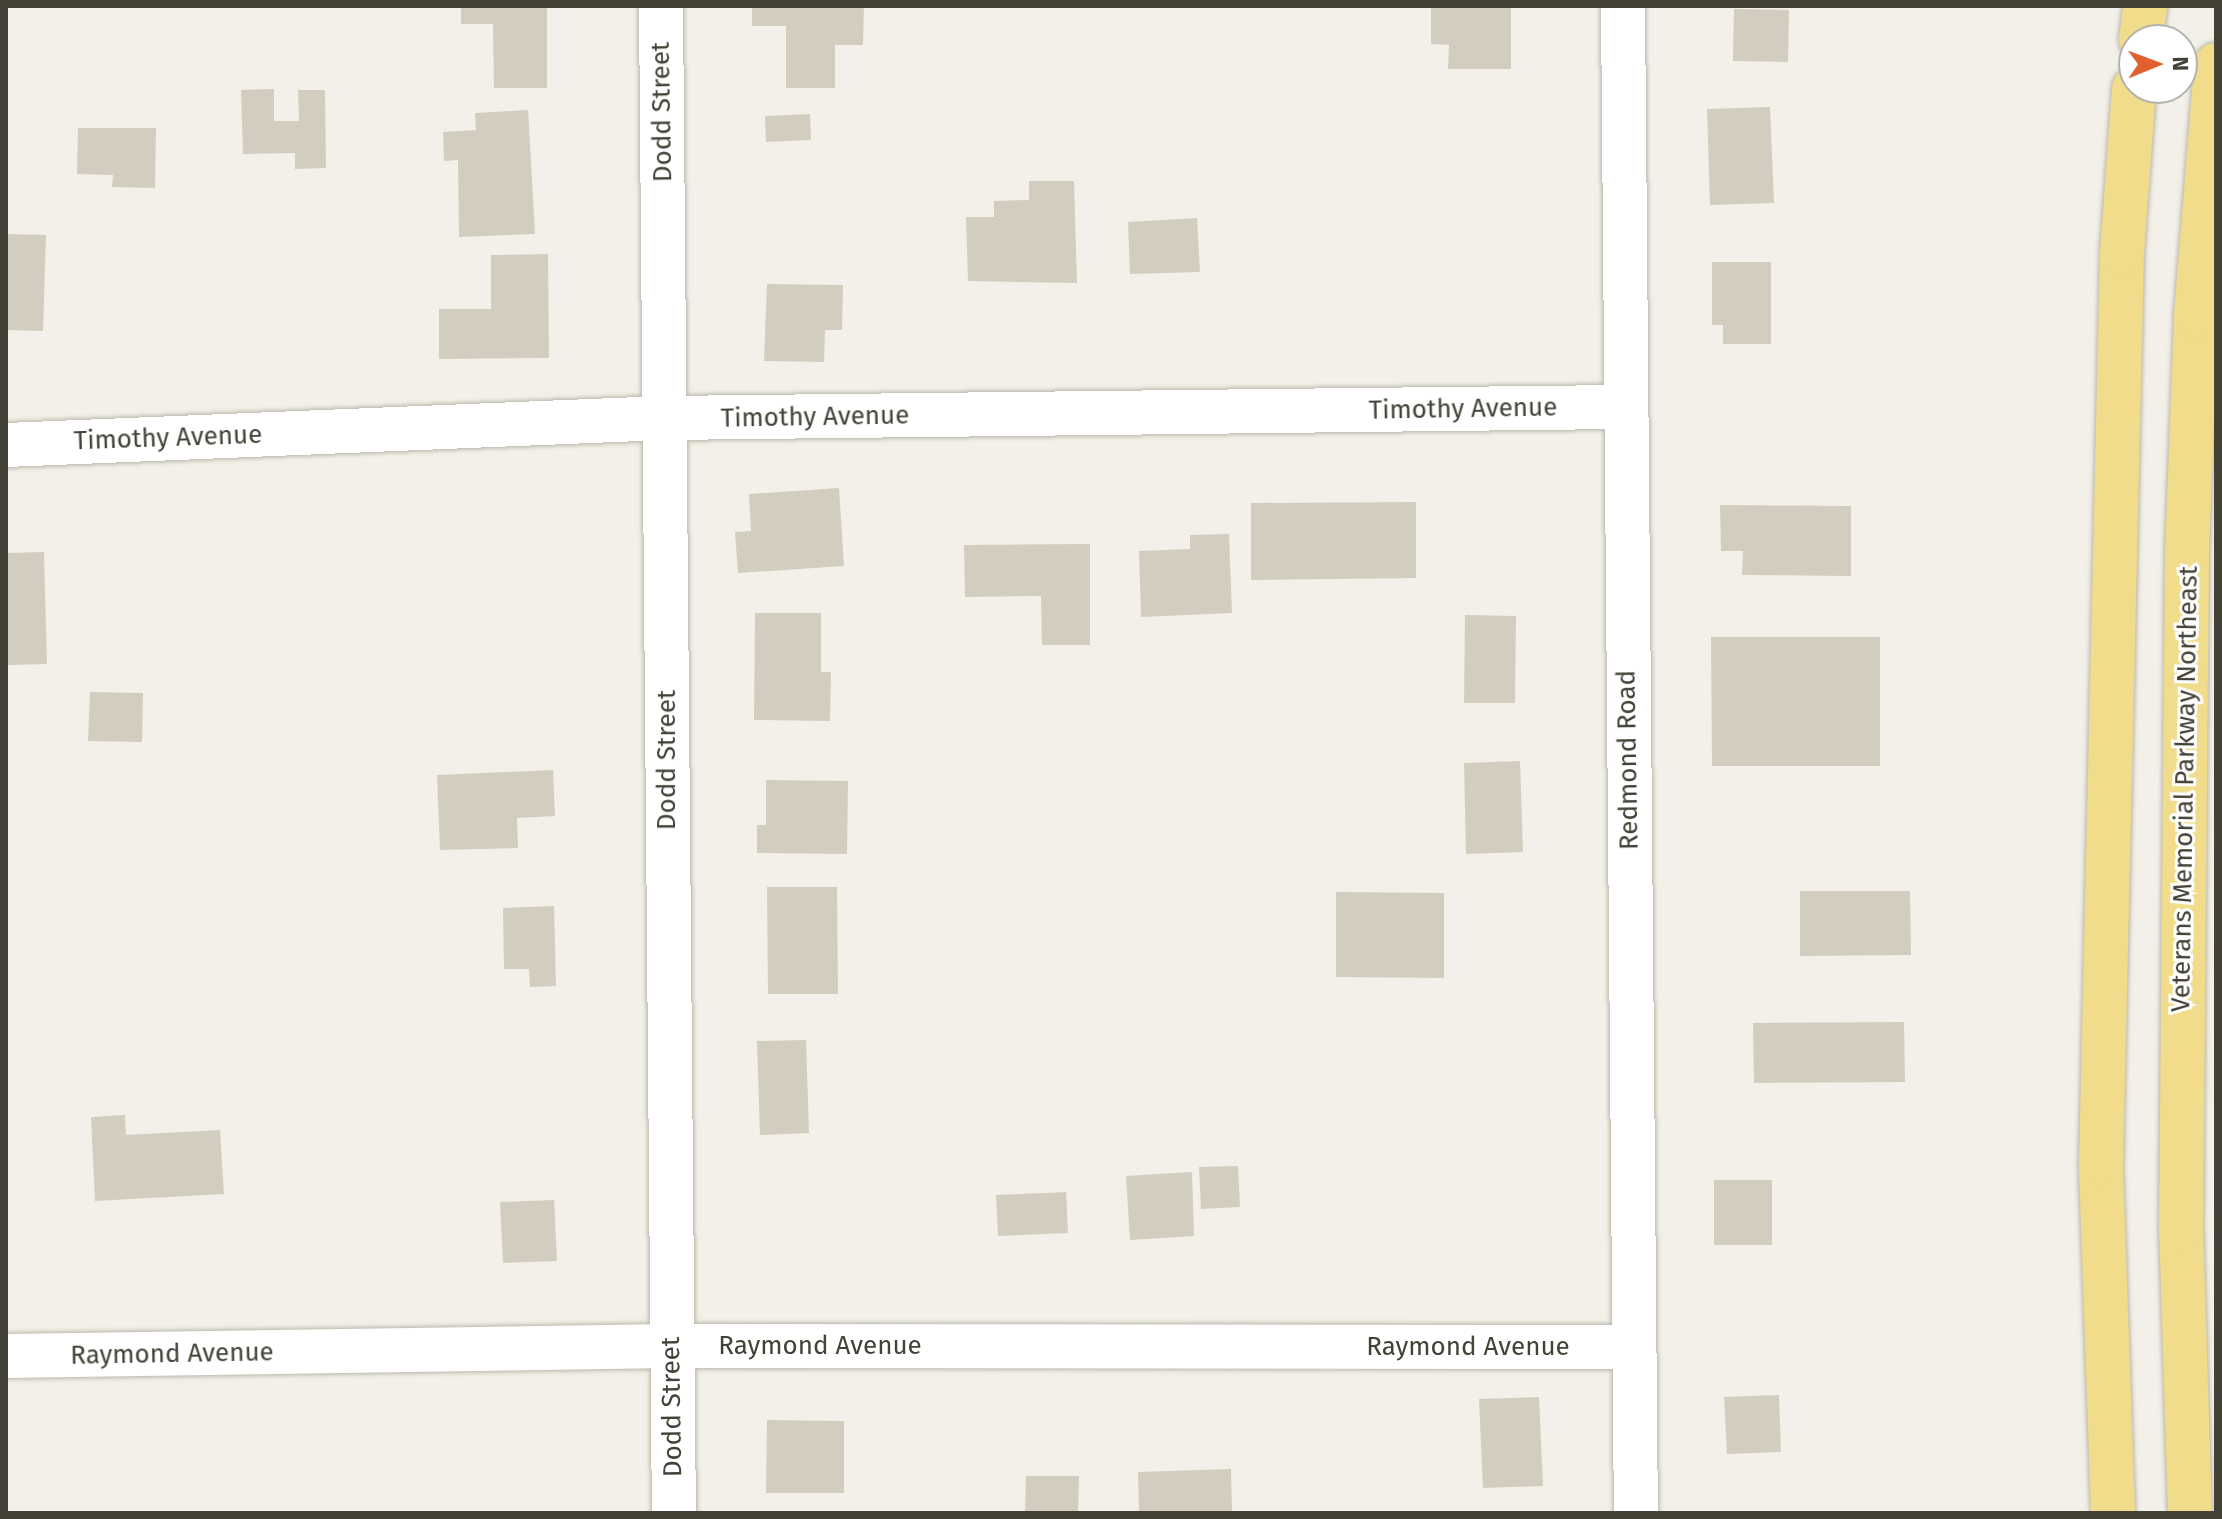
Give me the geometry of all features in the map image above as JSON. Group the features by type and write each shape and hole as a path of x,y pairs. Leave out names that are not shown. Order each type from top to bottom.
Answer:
{"highway":[{"name":"Veterans Memorial Parkway Northeast","path":"2190,1513 2181,1229 2187,553 2199,272 2216,65"},
{"path":"2113,1513 2101,1163 2122,252 2133,104"}],"street":[{"name":"Dodd Street","path":"661,6 670,1346 674,1513"},
{"name":"Redmond Road","path":"1623,6 1636,1513"},
{"name":"Timothy Avenue","path":"6,445 665,418 1625,407"},
{"name":"Raymond Avenue","path":"6,1356 670,1346 1634,1347"}],"building":[{"path":"461,6 547,6 547,88 494,88 493,24 461,24"},
{"path":"752,6 864,6 863,45 835,45 835,88 786,88 786,26 752,26"},
{"path":"1511,6 1511,69 1448,69 1449,45 1431,44 1431,8"},
{"path":"1734,9 1789,10 1788,62 1733,61"},
{"path":"274,89 274,121 299,121 298,90 325,90 326,168 295,169 295,153 243,154 241,90"},
{"path":"1770,107 1774,203 1710,205 1707,109"},
{"path":"528,110 535,234 459,237 458,160 444,161 443,132 476,130 475,113"},
{"path":"810,114 811,140 766,142 765,116"},
{"path":"78,128 156,128 155,188 112,187 113,175 77,174"},
{"path":"1029,181 1074,181 1077,283 968,281 966,217 994,217 994,201 1029,200"},
{"path":"1197,218 1200,272 1130,274 1128,222"},
{"path":"6,234 46,235 43,331 6,330"},
{"path":"548,254 549,358 439,359 439,309 491,309 491,255"},
{"path":"1712,262 1771,262 1771,344 1723,344 1723,325 1712,325"},
{"path":"767,284 843,285 842,330 825,330 824,362 764,361"},
{"path":"839,488 844,566 738,573 735,532 751,531 749,494"},
{"path":"1416,502 1416,578 1251,580 1251,503"},
{"path":"1720,505 1851,506 1851,576 1742,575 1743,551 1721,551"},
{"path":"1229,534 1232,613 1141,617 1139,551 1190,549 1190,535"},
{"path":"1090,544 1090,645 1042,645 1041,596 965,597 964,545"},
{"path":"44,552 47,664 6,665 6,553"},
{"path":"755,613 821,613 821,672 831,672 830,721 754,720"},
{"path":"1465,615 1516,616 1515,703 1464,703"},
{"path":"1711,637 1880,637 1880,766 1712,766"},
{"path":"90,692 143,693 142,742 88,741"},
{"path":"1520,761 1523,852 1466,854 1464,763"},
{"path":"553,770 555,816 517,818 518,848 440,850 437,775"},
{"path":"766,780 848,781 847,854 757,853 757,825 766,825"},
{"path":"767,887 837,887 838,994 768,994"},
{"path":"1800,891 1910,891 1911,955 1800,956"},
{"path":"1336,892 1444,893 1444,978 1336,977"},
{"path":"554,906 556,986 530,987 529,969 504,969 503,908"},
{"path":"1904,1022 1905,1082 1754,1083 1753,1023"},
{"path":"806,1040 809,1133 760,1135 757,1041"},
{"path":"125,1115 126,1135 220,1130 224,1194 95,1201 91,1117"},
{"path":"1238,1166 1240,1207 1201,1209 1199,1167"},
{"path":"1192,1172 1194,1236 1130,1240 1126,1176"},
{"path":"1714,1180 1772,1180 1772,1245 1714,1245"},
{"path":"1066,1192 1068,1233 998,1236 996,1195"},
{"path":"554,1200 557,1261 503,1263 500,1202"},
{"path":"1779,1395 1781,1452 1727,1454 1724,1397"},
{"path":"1539,1397 1543,1486 1483,1488 1479,1399"},
{"path":"767,1420 844,1421 844,1493 766,1493"},
{"path":"1231,1469 1232,1513 1139,1513 1138,1472"},
{"path":"1026,1476 1079,1476 1078,1513 1025,1513"}]}
